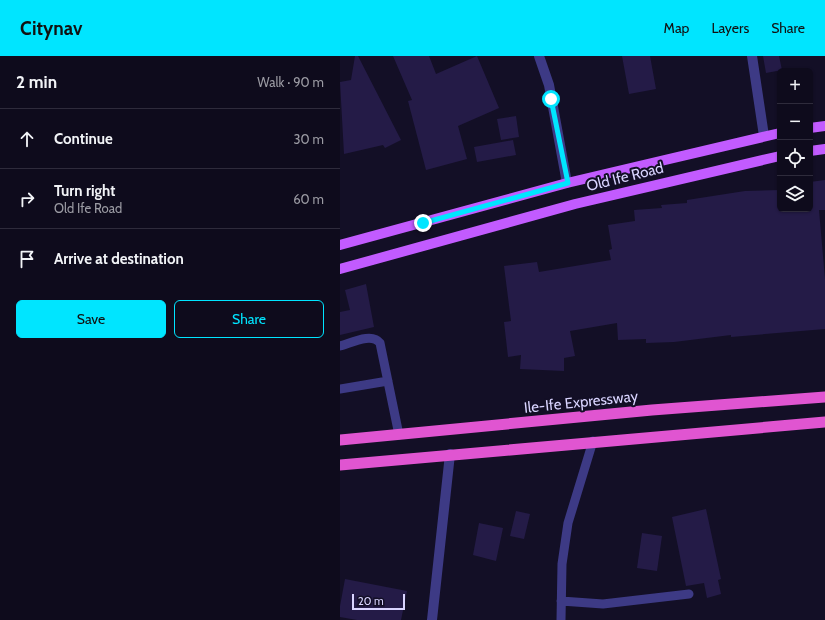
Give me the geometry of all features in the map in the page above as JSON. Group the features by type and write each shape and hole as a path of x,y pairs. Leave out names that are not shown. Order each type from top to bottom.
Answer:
{"highway":[{"name":"Ile-Ife Expressway","path":"340,440 652,410 825,397"},
{"path":"340,465 593,441 825,422"}],"main road":[{"path":"813,128 825,126"},
{"name":"Old Ife Road","path":"340,245 568,183 777,134"},
{"path":"813,150 825,148"},
{"name":"Old Ife Road","path":"340,269 575,204 777,157"}],"street":[{"path":"539,56 549,86 568,183"},
{"path":"752,56 764,136"},
{"path":"432,620 450,454"}],"lane":[{"path":"340,346 370,338 378,340 399,435"},
{"path":"340,389 388,381"},
{"path":"561,620 562,564 568,523 593,441"},
{"path":"561,601 603,604 689,594"}],"building":[{"path":"355,56 358,56 401,140 385,148 383,145 344,154 340,82 351,80"},
{"path":"393,56 429,56 436,74 477,56 499,108 458,126 467,159 426,170 408,101 412,100"},
{"path":"622,56 650,56 656,89 629,94"},
{"path":"763,56 779,56 782,68 777,68 777,71 766,73"},
{"path":"516,116 519,137 501,140 497,119"},
{"path":"513,140 516,155 477,162 474,147"},
{"path":"825,180 825,210 819,210 825,279 825,329 731,337 731,335 674,342 646,343 646,339 618,340 617,323 570,331 575,356 564,358 564,371 520,369 521,355 508,357 504,322 511,321 504,266 537,262 539,272 611,260 609,250 612,249 608,225 635,221 634,210 662,208 661,205 687,203 687,200 745,191 777,190 777,212 813,212 813,182"},
{"path":"366,284 374,327 340,335 340,312 350,310 345,290"},
{"path":"706,509 721,579 718,580 721,594 707,598 704,583 686,586 672,517"},
{"path":"516,511 530,514 524,539 510,536"},
{"path":"479,523 503,528 496,561 473,555"},
{"path":"642,533 662,536 657,571 637,568"},
{"path":"345,579 407,591 401,620 357,620 340,617 340,606"}],"route":[{"path":"423,223 568,183 551,99"}]}
